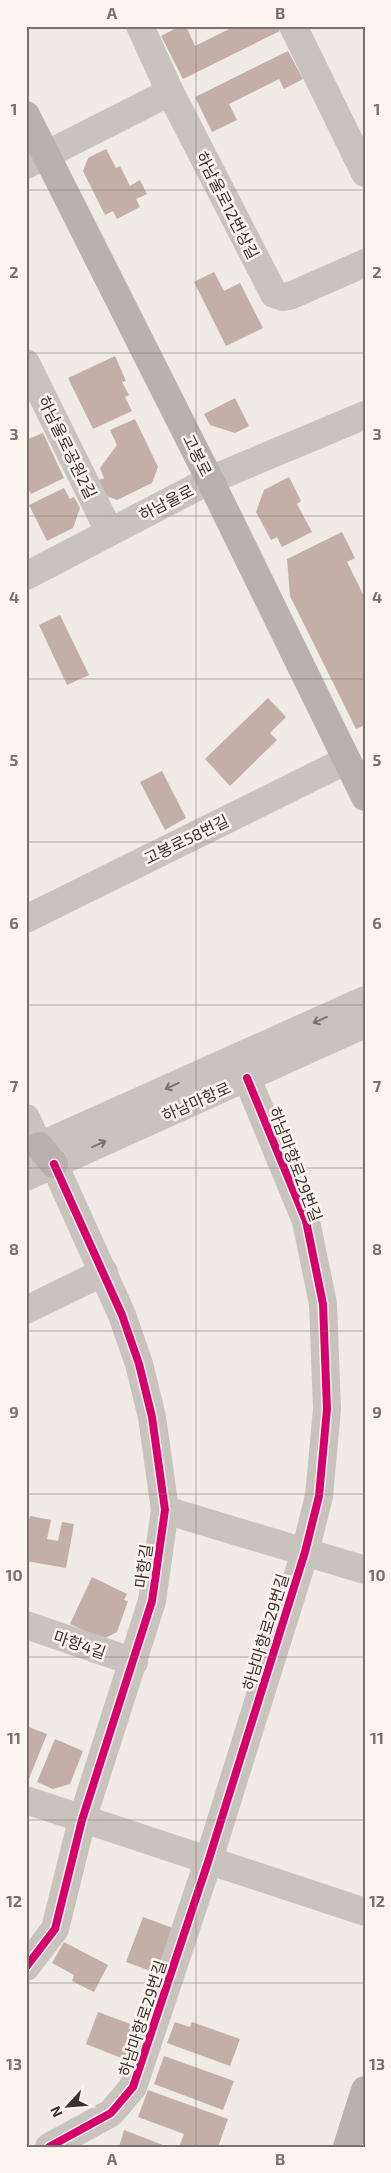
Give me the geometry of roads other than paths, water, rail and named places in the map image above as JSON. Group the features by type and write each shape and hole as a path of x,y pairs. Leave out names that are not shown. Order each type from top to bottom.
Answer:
{"main road":[{"name":"고봉로","path":"26,116 36,160 210,480 365,797"},
{"path":"347,2147 365,2090"}],"street":[{"name":"하남울로12번상길","path":"140,26 170,92 274,294 283,297 292,295 365,263"},
{"path":"293,26 365,173"},
{"path":"36,160 170,92"},
{"name":"하남울로공원2길","path":"26,363 109,531"},
{"name":"하남울로","path":"26,576 109,531 210,480 365,415"},
{"name":"고봉로58번길","path":"26,919 347,760"},
{"name":"하남마항로","path":"26,1177 40,1154 365,1000"},
{"name":"하남마항로","path":"40,1154 247,1078 365,1024"},
{"name":"하남마항로29번길","path":"49,2147 112,2113 134,2087 208,1862 305,1552 319,1496 327,1409 323,1304 306,1221 247,1078"},
{"name":"마항길","path":"26,1118 40,1154 104,1272 122,1315 139,1364 152,1417 165,1510 152,1601 82,1820 55,1929 26,1968"},
{"path":"26,1310 104,1272"},
{"path":"165,1510 365,1570"},
{"name":"마항4길","path":"26,1625 134,1662"},
{"path":"26,1800 208,1862 365,1912"}]}
